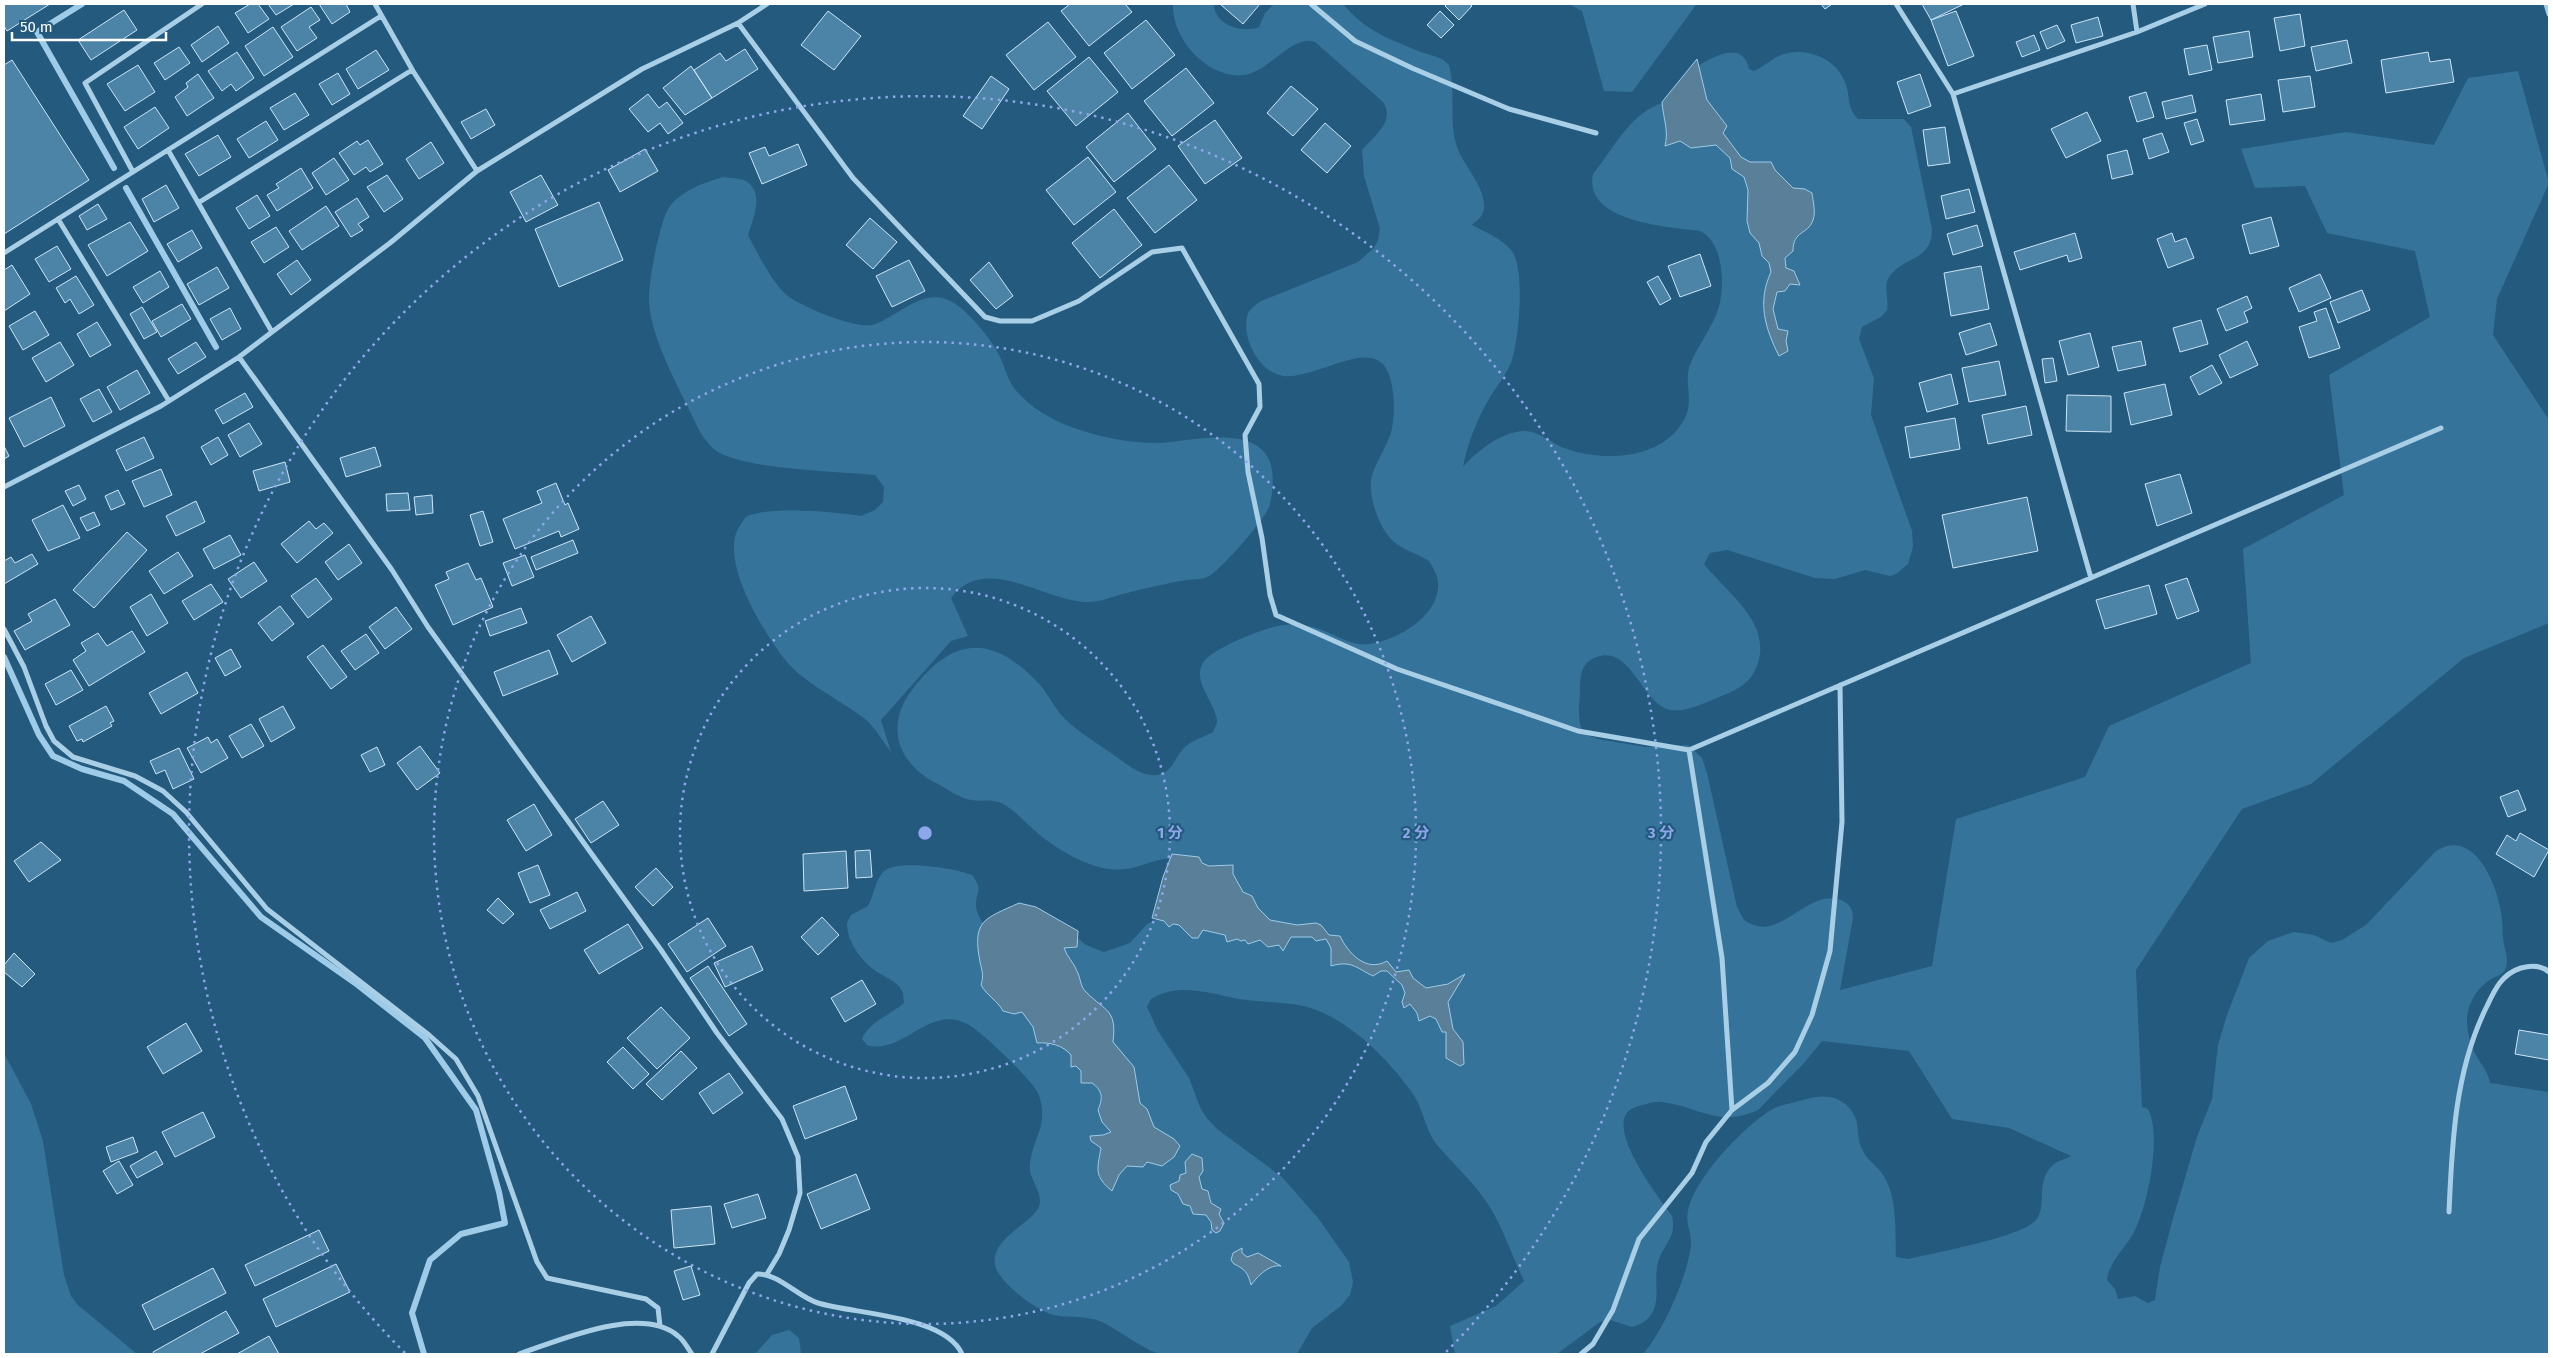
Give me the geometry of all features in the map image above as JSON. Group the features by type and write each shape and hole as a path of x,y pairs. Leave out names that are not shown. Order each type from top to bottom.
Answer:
{"street":[{"path":"132,172 85,83 202,4"},
{"path":"375,4 412,70 477,171"},
{"path":"4,487 169,400 239,357 390,243 477,171 642,70 738,23 767,4"},
{"path":"1311,4 1355,41 1412,68 1509,109 1596,133"},
{"path":"1896,4 1953,94 2090,578"},
{"path":"2132,4 2137,32"},
{"path":"1953,94 2137,32 2205,4"},
{"path":"2546,4 2549,14"},
{"path":"4,253 382,16"},
{"path":"738,23 853,178 985,317 1000,321 1032,321 1079,301 1152,252 1182,248 1259,384 1260,407 1245,435 1248,472 1262,538 1270,595 1276,615 1397,669 1578,731 1689,750 2442,428"},
{"path":"198,203 412,70"},
{"path":"168,150 272,332"},
{"path":"58,219 169,400"},
{"path":"239,357 392,570 428,627 661,950 717,1033 782,1119 798,1157 800,1193 789,1230 779,1254 767,1274"},
{"path":"4,629 24,667 46,726 54,741 73,757 135,776 163,791 186,812 267,910 429,1035 456,1059 478,1096 537,1262 547,1278 646,1300 658,1308 660,1326"},
{"path":"1581,1354 1593,1344 1613,1310 1639,1239 1692,1173 1706,1142 1732,1110 1768,1083 1796,1052 1812,1015 1830,951 1842,822 1840,685"},
{"path":"1689,750 1722,958 1732,1110"},
{"path":"2449,1212 2452,1142 2461,1080 2477,1025 2498,984 2512,971 2528,966 2543,967 2549,972"},
{"path":"712,1354 748,1283 757,1274 767,1274 800,1296 819,1303 892,1316 928,1327 947,1338 962,1354"},
{"path":"519,1354 600,1328 638,1323 660,1326 678,1336 692,1354"}],"shaded area":[{"path":"1173,4 1214,4 1218,17 1223,22 1237,28 1252,29 1259,27 1265,13 1274,4 1343,4 1360,21 1379,33 1410,48 1440,58 1449,65 1456,144 1481,191 1483,199 1483,212 1472,225 1498,239 1511,250 1516,259 1520,288 1516,339 1511,363 1480,415 1463,467 1475,454 1490,443 1514,432 1523,431 1529,431 1564,448 1580,453 1616,456 1634,454 1651,449 1666,440 1678,429 1687,413 1689,402 1689,368 1716,315 1721,296 1722,278 1717,250 1713,242 1700,231 1649,224 1614,212 1601,203 1593,190 1593,174 1625,131 1643,113 1654,106 1667,102 1735,159 1751,180 1783,279 1756,172 1713,137 1693,69 1717,56 1733,52 1740,54 1746,60 1749,69 1754,71 1777,57 1786,54 1796,52 1815,55 1833,65 1839,72 1846,85 1852,110 1858,119 1904,119 1911,127 1932,229 1931,240 1922,253 1894,271 1888,279 1886,286 1887,310 1881,317 1862,327 1859,339 1874,378 1871,415 1912,531 1913,547 1908,564 1896,574 1890,576 1865,570 1835,579 1815,578 1727,550 1710,553 1704,564 1745,610 1759,636 1760,650 1757,666 1748,681 1724,695 1683,710 1670,710 1660,705 1651,697 1627,666 1607,655 1594,658 1586,664 1583,668 1580,682 1579,714 1584,734 1598,739 1645,747 1688,745 1702,758 1737,907 1744,920 1756,926 1770,926 1779,923 1816,901 1836,898 1849,905 1853,918 1840,990 1932,966 1956,819 2085,777 2109,726 2251,663 2243,549 2344,495 2329,375 2430,317 2415,251 2327,233 2305,186 2255,188 2241,149 2346,132 2434,145 2468,78 2518,71 2549,183 2497,299 2493,335 2549,420 2549,623 2464,658 2311,784 2242,809 2136,970 2142,1107 2148,1109 2152,1121 2154,1135 2152,1170 2140,1218 2132,1236 2111,1267 2107,1280 2115,1289 2118,1299 2135,1296 2148,1303 2155,1300 2160,1267 2174,1215 2197,1137 2212,1099 2218,1045 2227,1015 2249,958 2268,941 2294,932 2314,935 2331,943 2342,940 2366,925 2436,851 2450,846 2463,847 2474,854 2483,864 2496,892 2500,906 2507,961 2503,972 2482,987 2471,1002 2467,1020 2472,1046 2488,1074 2490,1083 2549,1092 2549,1354 1643,1354 1659,1332 1685,1272 1691,1245 1687,1220 1688,1211 1699,1184 1734,1141 1759,1118 1778,1107 1824,1096 1843,1102 1853,1113 1860,1145 1868,1159 1881,1172 1890,1191 1895,1224 1896,1257 1909,1259 1957,1249 2014,1232 2036,1220 2041,1208 2044,1178 2054,1164 2071,1156 2009,1128 1952,1119 1909,1051 1822,1041 1805,1062 1758,1110 1744,1115 1721,1117 1659,1102 1639,1106 1627,1113 1623,1125 1634,1158 1655,1193 1672,1216 1673,1223 1672,1234 1659,1259 1657,1268 1655,1307 1651,1315 1644,1322 1632,1327 1610,1320 1600,1322 1557,1354 1455,1354 1450,1326 1496,1306 1524,1281 1491,1209 1473,1184 1437,1145 1420,1107 1403,1080 1378,1052 1363,1039 1332,1017 1316,1010 1299,1005 1239,999 1194,990 1172,991 1151,999 1147,1007 1158,1031 1189,1078 1200,1107 1206,1117 1217,1129 1282,1177 1318,1218 1349,1262 1353,1282 1350,1295 1341,1306 1312,1328 1297,1354 1172,1355 1161,1354 1148,1349 1102,1322 1054,1315 1038,1308 1019,1295 998,1272 995,1265 995,1256 1003,1241 1032,1216 1039,1205 1039,1196 1031,1176 1030,1164 1042,1119 1040,1098 1034,1087 1022,1073 993,1044 969,1025 955,1020 942,1020 929,1024 893,1043 880,1046 867,1045 862,1039 865,1033 875,1023 904,1003 903,994 898,985 871,968 860,957 849,937 847,923 851,915 868,906 879,879 884,871 891,867 927,866 972,875 979,888 976,900 977,911 986,928 1068,1042 1160,1153 1056,949 1073,934 1086,945 1104,952 1130,943 1147,924 1167,914 1190,861 1163,859 1137,867 1116,870 1099,867 1079,860 1059,849 1005,805 992,801 971,800 953,793 923,775 904,754 897,730 899,716 904,703 912,690 943,659 959,651 975,648 990,650 1006,657 1023,669 1040,685 1061,715 1076,729 1134,769 1145,774 1157,775 1170,768 1186,746 1213,732 1217,722 1216,714 1200,675 1205,660 1220,649 1255,633 1277,626 1288,625 1316,628 1354,643 1370,644 1381,642 1416,624 1433,605 1437,594 1438,582 1435,571 1429,561 1398,545 1390,538 1373,504 1372,476 1389,438 1394,415 1392,383 1385,366 1379,361 1370,358 1359,358 1295,376 1284,376 1275,374 1260,362 1247,336 1246,326 1249,312 1261,301 1358,262 1374,248 1380,229 1364,176 1362,150 1385,122 1387,116 1383,102 1315,42 1307,41 1290,47 1263,67 1245,75 1231,75 1218,71 1205,64 1185,43 1174,17"},
{"path":"1569,4 1696,5 1632,92 1604,91 1582,11"},
{"path":"1697,59 1707,100 1727,126 1723,133 1741,157 1750,162 1771,162 1775,170 1793,188 1805,189 1812,193 1814,217 1811,225 1795,239 1793,251 1785,258 1786,268 1794,271 1800,285 1790,284 1785,291 1777,292 1773,309 1778,329 1788,331 1786,341 1788,351 1779,356 1764,315 1764,294 1771,272 1769,263 1762,256 1759,243 1750,233 1747,221 1748,190 1744,177 1732,169 1730,158 1716,145 1691,148 1680,141 1665,146 1666,129 1662,102"},
{"path":"723,177 744,180 752,186 755,192 756,206 748,235 777,284 795,301 829,316 854,324 872,325 922,300 932,297 943,298 954,303 967,313 987,336 998,352 1008,378 1020,395 1041,412 1057,421 1094,434 1136,442 1157,443 1222,438 1238,439 1253,443 1264,452 1272,470 1271,497 1266,513 1231,556 1213,573 1202,579 1169,583 1100,601 1088,602 1071,600 998,579 981,579 965,585 951,598 968,636 951,641 881,720 891,752 869,722 803,677 786,661 766,632 746,594 738,574 734,555 735,538 741,524 748,516 772,511 787,511 861,516 875,510 883,502 884,487 875,475 816,471 750,463 718,452 700,432 669,368 655,333 649,301 650,280 655,252 666,213 676,200 688,191"},
{"path":"1172,854 1199,857 1202,863 1209,866 1233,865 1233,874 1243,892 1252,896 1258,908 1270,920 1297,925 1316,923 1321,925 1329,935 1340,936 1353,955 1365,963 1372,965 1387,961 1396,972 1409,970 1413,978 1426,988 1448,984 1465,974 1448,1002 1453,1029 1463,1042 1464,1064 1460,1066 1446,1058 1446,1032 1442,1032 1436,1019 1430,1016 1419,1021 1417,1013 1410,1004 1404,1008 1402,1002 1405,993 1402,985 1387,971 1381,971 1373,976 1349,964 1331,966 1331,948 1326,939 1316,941 1312,937 1291,937 1283,951 1279,945 1268,947 1260,940 1248,944 1245,940 1237,939 1227,942 1225,935 1203,930 1198,938 1192,938 1179,925 1173,924 1169,927 1164,921 1152,918 1163,877"},
{"path":"1019,903 1036,907 1078,931 1077,947 1064,948 1065,951 1076,968 1084,990 1111,1017 1114,1031 1113,1042 1134,1067 1140,1103 1147,1109 1154,1127 1174,1139 1180,1146 1174,1157 1162,1166 1147,1162 1143,1167 1127,1166 1119,1175 1112,1191 1102,1181 1098,1172 1101,1148 1091,1141 1090,1136 1111,1132 1102,1122 1098,1110 1101,1102 1100,1092 1092,1083 1081,1083 1081,1071 1076,1066 1071,1067 1071,1055 1068,1052 1056,1045 1037,1043 1033,1027 1022,1012 1014,1014 1003,1011 981,985 982,973 978,948 980,929 989,918"},
{"path":"4,1053 31,1104 43,1141 64,1275 71,1296 78,1305 137,1354 4,1354"},
{"path":"1192,1154 1202,1158 1203,1171 1199,1177 1202,1189 1208,1191 1211,1203 1221,1209 1219,1214 1224,1223 1220,1231 1216,1233 1212,1230 1211,1222 1206,1215 1193,1214 1190,1206 1183,1204 1178,1194 1171,1190 1170,1185 1179,1181 1180,1175 1186,1173 1185,1162"},
{"path":"1242,1248 1242,1253 1247,1257 1258,1253 1281,1266 1268,1269 1251,1285 1246,1272 1231,1260 1233,1253"},
{"path":"789,1330 799,1338 801,1354 755,1354 772,1335"}],"building":[{"path":"4,4 50,4 7,31 4,26"},
{"path":"250,4 258,4 269,19 248,33 235,13"},
{"path":"268,4 294,4 276,15"},
{"path":"319,4 346,4 350,12 332,24"},
{"path":"1070,4 1125,4 1132,12 1089,46 1061,11"},
{"path":"1220,4 1260,4 1243,24"},
{"path":"1447,4 1469,4 1472,6 1459,20 1445,6"},
{"path":"1821,4 1832,4 1825,9"},
{"path":"1922,4 1964,4 1931,20"},
{"path":"311,7 320,20 309,27 317,38 297,51 281,27"},
{"path":"124,10 137,30 91,60 78,40"},
{"path":"828,11 861,36 834,70 801,45"},
{"path":"1440,11 1454,25 1441,38 1427,25"},
{"path":"1956,11 1974,56 1948,66 1931,20"},
{"path":"2300,14 2305,46 2280,51 2274,18"},
{"path":"2098,17 2103,36 2076,43 2071,25"},
{"path":"1146,20 1175,55 1132,89 1104,53"},
{"path":"1048,22 1076,57 1034,90 1006,55"},
{"path":"2057,25 2065,41 2047,49 2040,32"},
{"path":"218,26 229,43 202,62 191,45"},
{"path":"273,27 293,57 264,76 245,46"},
{"path":"2249,31 2253,57 2218,63 2213,37"},
{"path":"2034,35 2040,50 2022,57 2016,42"},
{"path":"2347,40 2352,63 2316,71 2311,47"},
{"path":"2207,45 2212,70 2189,75 2184,49"},
{"path":"179,47 190,63 165,80 154,63"},
{"path":"745,49 758,69 712,98 694,70 720,53 726,61"},
{"path":"376,50 389,70 358,89 346,69"},
{"path":"237,52 254,78 236,91 231,84 222,91 208,71"},
{"path":"2428,52 2430,62 2450,59 2454,82 2386,93 2381,60"},
{"path":"1089,57 1118,92 1076,126 1047,91"},
{"path":"12,60 89,180 4,234 4,65"},
{"path":"138,65 155,92 125,111 107,84"},
{"path":"691,66 712,98 685,115 663,88"},
{"path":"1186,68 1214,103 1172,136 1144,101"},
{"path":"338,73 350,94 332,105 319,84"},
{"path":"198,74 214,98 187,116 175,97 188,87 186,83"},
{"path":"1920,74 1931,106 1908,114 1897,82"},
{"path":"991,76 1009,89 982,129 963,116"},
{"path":"2310,76 2315,107 2283,112 2278,80"},
{"path":"1291,86 1318,109 1293,136 1267,113"},
{"path":"2146,92 2154,117 2137,122 2129,97"},
{"path":"295,93 309,115 284,130 270,108"},
{"path":"648,94 659,108 667,102 683,123 668,134 660,123 648,132 629,109"},
{"path":"2261,94 2265,120 2230,125 2226,100"},
{"path":"2192,95 2196,112 2166,119 2162,102"},
{"path":"155,107 169,128 138,149 124,127"},
{"path":"486,109 495,125 471,139 461,122"},
{"path":"2087,112 2101,141 2066,158 2051,129"},
{"path":"1128,113 1156,149 1114,182 1086,147"},
{"path":"2197,119 2204,141 2191,145 2184,123"},
{"path":"1215,120 1242,158 1205,184 1178,146"},
{"path":"266,121 278,140 249,158 237,139"},
{"path":"1325,123 1351,146 1327,173 1301,150"},
{"path":"1945,127 1950,163 1928,166 1923,130"},
{"path":"2162,133 2169,152 2149,159 2143,139"},
{"path":"218,135 231,157 199,176 185,154"},
{"path":"368,140 383,164 370,172 366,167 354,175 339,153 357,141 360,145"},
{"path":"431,142 444,163 419,179 406,159"},
{"path":"798,144 807,165 762,184 749,153 765,147 769,156"},
{"path":"645,149 658,171 620,192 608,170"},
{"path":"2127,150 2133,174 2112,179 2107,155"},
{"path":"1088,157 1116,192 1074,225 1046,190"},
{"path":"334,158 349,180 326,195 312,173"},
{"path":"1169,165 1197,200 1155,233 1127,198"},
{"path":"301,168 313,188 277,211 267,195 279,188 276,184"},
{"path":"387,175 403,199 384,212 367,187"},
{"path":"541,175 558,205 526,222 510,192"},
{"path":"166,185 179,208 154,222 142,199"},
{"path":"1969,189 1975,212 1946,219 1941,196"},
{"path":"257,195 270,216 249,229 236,208"},
{"path":"357,198 369,217 358,224 363,230 351,237 335,212"},
{"path":"599,202 623,260 559,287 535,229"},
{"path":"98,204 107,219 87,230 79,216"},
{"path":"326,206 339,226 302,250 289,231"},
{"path":"1114,209 1142,245 1100,278 1072,243"},
{"path":"2271,217 2279,246 2250,254 2242,225"},
{"path":"870,218 897,242 873,269 846,245"},
{"path":"130,222 148,251 107,276 88,245"},
{"path":"1977,225 1983,246 1953,255 1947,234"},
{"path":"276,227 289,247 264,263 251,242"},
{"path":"192,230 202,248 178,262 167,244"},
{"path":"2075,233 2082,258 2069,262 2067,255 2020,270 2014,252"},
{"path":"2172,233 2175,242 2186,238 2194,258 2168,268 2157,239"},
{"path":"57,246 71,269 49,282 35,259"},
{"path":"1700,254 1711,286 1680,297 1668,266"},
{"path":"297,260 311,280 291,295 277,274"},
{"path":"909,260 925,291 892,307 876,276"},
{"path":"989,262 1013,296 996,309 970,280"},
{"path":"12,265 30,294 4,311 4,270"},
{"path":"1981,266 1989,309 1951,316 1944,273"},
{"path":"217,267 229,288 199,305 187,284"},
{"path":"160,271 169,287 143,303 133,287"},
{"path":"2320,274 2331,298 2299,312 2289,288"},
{"path":"76,276 94,305 79,314 70,299 65,303 56,288"},
{"path":"1658,276 1671,299 1660,305 1647,282"},
{"path":"2362,290 2370,310 2338,323 2330,302"},
{"path":"2247,296 2252,308 2244,312 2248,322 2226,331 2217,309"},
{"path":"182,304 191,319 161,337 152,321"},
{"path":"142,307 157,332 144,339 130,314"},
{"path":"230,308 241,329 222,340 210,319"},
{"path":"2326,308 2340,348 2309,358 2299,327 2317,321 2314,312"},
{"path":"35,311 49,335 23,350 9,326"},
{"path":"2201,320 2208,344 2180,352 2173,328"},
{"path":"97,322 111,345 90,357 77,334"},
{"path":"1990,323 1997,345 1966,355 1959,333"},
{"path":"2090,333 2099,367 2068,375 2059,341"},
{"path":"2141,341 2146,365 2118,371 2112,347"},
{"path":"2247,341 2258,365 2230,378 2219,355"},
{"path":"60,342 74,365 46,382 32,358"},
{"path":"196,342 206,357 178,374 168,359"},
{"path":"2053,358 2057,381 2045,383 2042,359"},
{"path":"1999,361 2006,395 1969,402 1962,368"},
{"path":"2212,365 2222,383 2199,395 2190,377"},
{"path":"137,370 150,393 120,410 107,387"},
{"path":"1951,374 1958,404 1927,412 1919,383"},
{"path":"2165,384 2172,415 2131,425 2124,393"},
{"path":"99,389 112,412 93,422 80,399"},
{"path":"245,393 253,407 223,424 215,410"},
{"path":"2067,395 2111,396 2111,432 2066,431"},
{"path":"51,397 65,426 24,447 9,418"},
{"path":"2026,406 2032,435 1988,444 1982,415"},
{"path":"1955,418 1960,449 1910,458 1905,427"},
{"path":"249,423 262,444 240,457 228,435"},
{"path":"144,437 154,458 126,471 116,450"},
{"path":"218,437 228,455 211,465 201,447"},
{"path":"4,446 9,456 4,459"},
{"path":"375,447 381,466 346,477 340,458"},
{"path":"285,462 290,482 259,491 253,471"},
{"path":"161,469 172,495 144,507 132,481"},
{"path":"2180,474 2192,513 2157,526 2145,484"},
{"path":"556,483 565,505 568,503 579,529 561,537 559,531 515,549 503,519 542,503 537,491"},
{"path":"79,485 86,499 73,506 65,491"},
{"path":"118,490 125,504 111,510 105,496"},
{"path":"408,493 410,510 387,511 386,494"},
{"path":"432,495 433,513 416,515 414,497"},
{"path":"2027,497 2038,551 1953,568 1942,515"},
{"path":"196,501 205,522 176,536 166,516"},
{"path":"63,505 80,538 48,551 32,520"},
{"path":"483,511 493,542 480,546 470,515"},
{"path":"94,512 100,525 87,531 80,518"},
{"path":"309,521 316,529 324,523 333,533 297,563 281,544"},
{"path":"127,532 147,550 94,608 73,590"},
{"path":"230,535 241,555 214,569 203,549"},
{"path":"573,540 578,553 536,570 531,557"},
{"path":"349,544 362,563 338,580 325,562"},
{"path":"178,552 193,576 164,594 149,571"},
{"path":"32,554 38,564 4,584 4,561 11,557 15,563"},
{"path":"525,555 534,577 512,586 503,563"},
{"path":"254,562 267,581 241,598 228,579"},
{"path":"468,563 476,580 481,578 493,607 453,625 435,585 449,579 446,572"},
{"path":"316,578 332,599 308,618 291,596"},
{"path":"2187,578 2199,611 2177,619 2165,585"},
{"path":"211,584 223,602 194,620 182,601"},
{"path":"2149,585 2157,614 2105,629 2096,600"},
{"path":"151,594 168,623 147,636 130,607"},
{"path":"55,599 70,625 25,650 14,631 32,621 28,614"},
{"path":"280,606 294,624 272,641 258,623"},
{"path":"396,607 412,629 385,649 369,627"},
{"path":"521,608 527,623 490,636 485,621"},
{"path":"591,616 606,643 572,662 557,635"},
{"path":"132,631 145,652 89,686 73,660 86,651 81,643 98,633 107,646"},
{"path":"366,634 379,653 355,670 341,651"},
{"path":"323,645 347,677 331,689 307,657"},
{"path":"231,649 241,667 225,676 215,658"},
{"path":"549,650 558,674 503,696 494,672"},
{"path":"71,670 83,690 56,705 45,684"},
{"path":"187,672 198,693 161,714 149,693"},
{"path":"106,706 114,721 110,723 112,726 83,742 82,739 77,741 69,726"},
{"path":"283,706 295,728 271,742 259,719"},
{"path":"251,724 264,746 242,758 229,736"},
{"path":"208,737 211,743 217,739 228,758 201,773 187,748"},
{"path":"420,746 440,773 417,790 397,763"},
{"path":"377,747 385,765 370,772 361,755"},
{"path":"179,748 194,779 173,789 165,770 156,774 150,761"},
{"path":"2518,790 2526,810 2508,817 2500,797"},
{"path":"603,801 619,825 591,843 575,819"},
{"path":"534,804 552,835 526,851 507,820"},
{"path":"2520,833 2549,850 2534,877 2496,854 2507,835 2516,841"},
{"path":"41,842 61,860 29,882 14,861"},
{"path":"870,850 872,877 856,878 855,851"},
{"path":"846,851 848,888 804,891 803,854"},
{"path":"538,865 550,895 530,903 518,873"},
{"path":"656,868 673,887 653,906 635,887"},
{"path":"577,892 586,911 550,929 540,910"},
{"path":"498,898 514,914 503,924 487,910"},
{"path":"822,917 839,935 818,955 801,937"},
{"path":"708,918 726,946 687,972 668,944"},
{"path":"628,924 643,948 599,974 584,950"},
{"path":"752,946 763,970 725,987 714,963"},
{"path":"14,953 35,974 22,987 4,972 4,965"},
{"path":"708,966 747,1024 729,1036 690,978"},
{"path":"862,980 876,1004 845,1022 831,998"},
{"path":"661,1007 690,1038 657,1069 627,1038"},
{"path":"186,1023 202,1051 163,1074 147,1047"},
{"path":"2519,1030 2549,1035 2549,1060 2515,1054"},
{"path":"623,1047 649,1074 633,1089 607,1062"},
{"path":"681,1051 697,1068 662,1100 646,1084"},
{"path":"729,1073 743,1093 713,1114 699,1093"},
{"path":"845,1086 857,1119 805,1139 793,1106"},
{"path":"203,1112 215,1137 175,1157 162,1132"},
{"path":"133,1137 138,1152 111,1162 106,1147"},
{"path":"156,1151 163,1164 137,1178 130,1166"},
{"path":"119,1161 133,1185 117,1194 103,1171"},
{"path":"856,1174 870,1209 821,1229 807,1194"},
{"path":"758,1194 766,1218 732,1228 724,1204"},
{"path":"711,1206 715,1244 674,1248 671,1210"},
{"path":"319,1230 329,1251 255,1286 245,1265"},
{"path":"336,1264 350,1292 276,1327 263,1299"},
{"path":"691,1266 700,1295 683,1300 674,1271"},
{"path":"213,1268 226,1293 154,1330 142,1305"},
{"path":"226,1311 239,1333 200,1354 154,1354 153,1352"},
{"path":"269,1336 279,1354 237,1354"}],"waterway":[{"path":"82,4 37,32 114,168"},
{"path":"126,188 216,347"},
{"path":"4,657 39,735 53,756 82,769 124,781 173,814 261,917 355,983 425,1038 476,1110 499,1192 505,1223 461,1234 430,1260 412,1313 424,1354"}]}
